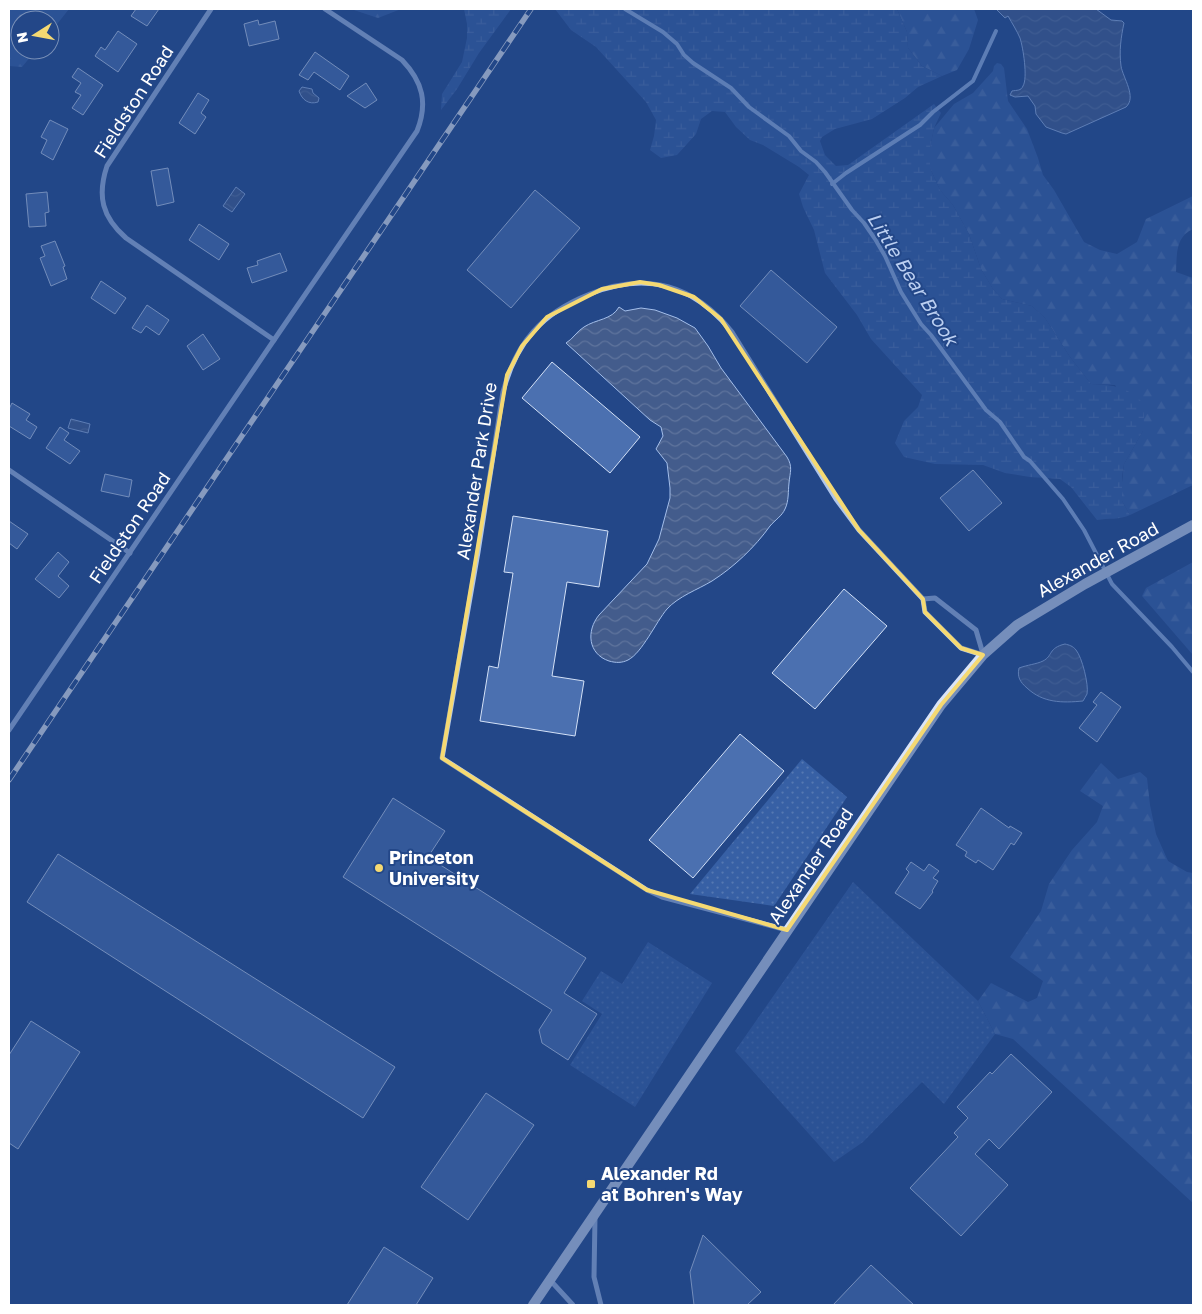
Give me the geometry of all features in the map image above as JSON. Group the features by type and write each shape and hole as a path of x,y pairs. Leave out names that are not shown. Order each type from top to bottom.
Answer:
{"street":[{"name":"Fieldston Road","path":"211,9 107,166 102,179 103,207 116,230 126,238 274,340"},
{"name":"Fieldston Road","path":"9,730 417,131 423,105 422,94 411,70 402,60 325,9"},
{"name":"Alexander Park Drive","path":"787,930 662,898 442,758 478,552 503,392 507,375 514,359 533,332 547,317 562,306 602,289 640,282 676,289 694,297 713,312 732,332 836,499 859,530 923,599 925,612 961,648 983,655"},
{"path":"9,470 130,552"},
{"name":"Alexander Road","path":"532,1305 941,705 983,655 1017,625 1085,584 1193,525"},
{"name":"Alexander Park Drive","path":"923,599 935,598 976,630 983,655"},
{"path":"595,1215 594,1277 601,1305"},
{"path":"550,1280 573,1305"}],"highlighted area":[{"path":"640,282 659,285 694,297 721,319 859,530 923,599 925,612 961,648 983,655 941,705 787,930 647,890 442,758 507,375 522,346 547,317 602,289"}],"green space":[{"path":"9,9 69,9 60,20 60,10 10,10 10,60 28,60 22,67 9,66"},
{"path":"351,9 401,9 378,18"},
{"path":"464,9 511,9 441,110 442,94 462,62 467,38"},
{"path":"555,9 897,9 907,32 908,48 922,66 942,76 918,87 905,98 872,119 835,129 822,137 820,141 825,155 836,166 848,165 934,104 941,113 934,128 930,148 930,168 940,190 953,205 969,234 981,269 993,289 1002,299 1032,306 1045,318 1070,357 1091,384 1106,385 1125,390 1143,403 1143,431 1124,464 1122,477 1122,501 1130,515 1097,520 1071,487 1060,479 1005,473 983,465 935,464 904,457 895,443 904,421 918,407 922,395 871,339 857,315 825,273 814,230 799,194 809,175 763,145 750,140 736,127 725,112 712,111 701,119 696,134 677,155 661,158 650,150 656,120 646,102 596,47 571,30"},
{"path":"897,9 974,9 978,20 969,49 957,70 942,76 922,66 908,48 907,32"},
{"path":"997,63 1001,64 1004,68 1008,101 1027,129 1043,175 1054,190 1084,242 1100,250 1117,254 1137,242 1146,219 1193,196 1193,229 1187,232 1178,247 1176,272 1193,278 1193,485 1130,515 1122,501 1124,464 1143,431 1115,385 1091,384 1070,357 1045,318 1032,306 1002,299 993,289 981,269 969,234 953,205 940,190 930,168 930,148 934,128 954,104 973,93 993,71"},
{"path":"1193,562 1193,655 1142,596 1146,588"},
{"path":"802,759 847,797 774,906 690,894"},
{"path":"1101,763 1118,779 1140,772 1147,778 1156,834 1168,861 1187,872 1193,873 1193,1203 1013,1039 995,1034 978,1001 991,983 1028,1002 1037,998 1043,981 1010,957 1041,911 1049,884 1072,850 1097,822 1103,806 1080,791"},
{"path":"853,882 978,1001 995,1034 944,1104 922,1082 863,1142 834,1162 735,1051"},
{"path":"648,942 712,983 635,1107 570,1065 602,1014 582,1001 601,971 622,984"}],"water":[{"path":"996,9 1096,9 1111,20 1122,21 1124,23 1120,60 1130,93 1129,103 1126,107 1066,134 1046,127 1036,114 1035,106 1028,96 1015,97 1010,95 1012,91 1019,90 1023,86 1024,55 1020,38 1008,16 1005,18"},
{"path":"302,87 312,89 313,93 319,98 318,102 312,103 304,99 299,91"},
{"path":"236,187 245,194 232,212 223,206"},
{"path":"619,307 625,311 641,308 655,310 677,318 695,328 721,368 787,457 791,470 785,509 758,541 736,563 712,581 672,604 633,656 623,662 614,662 602,658 593,648 591,641 592,628 599,615 647,564 659,539 670,498 667,463 656,449 663,436 661,427 650,420 566,343 589,324 608,317"},
{"path":"71,419 90,424 88,433 68,428"},
{"path":"1065,644 1076,650 1083,665 1087,694 1083,701 1060,702 1040,697 1027,688 1019,677 1019,668 1043,661 1053,650"}],"building":[{"path":"136,9 159,9 147,26 131,16"},
{"path":"258,20 259,25 275,21 279,39 249,46 244,24"},
{"path":"118,31 137,44 118,72 95,56 101,47 105,50"},
{"path":"315,52 349,76 340,90 314,72 308,80 299,75"},
{"path":"78,68 103,85 83,115 72,108 81,95 75,92 81,83 72,77"},
{"path":"366,83 377,100 365,108 347,96"},
{"path":"198,93 209,100 201,113 206,117 195,134 179,123"},
{"path":"50,120 68,129 53,160 41,153 47,140 41,137"},
{"path":"168,168 174,202 157,206 151,171"},
{"path":"535,190 580,228 511,308 467,270"},
{"path":"47,192 49,212 45,213 46,226 29,227 26,194"},
{"path":"199,224 229,244 219,260 189,240"},
{"path":"55,241 65,266 63,267 67,279 51,286 40,258 45,256 41,246"},
{"path":"280,253 287,271 252,283 247,268 258,265 257,261"},
{"path":"771,270 837,327 807,363 740,306"},
{"path":"101,281 126,298 115,314 91,298"},
{"path":"147,305 169,320 159,335 146,326 141,333 132,328"},
{"path":"203,334 220,359 203,370 187,346"},
{"path":"552,362 640,437 610,473 522,398"},
{"path":"12,403 30,414 26,420 37,427 30,439 9,426 9,409"},
{"path":"60,427 69,433 64,440 80,451 70,464 46,448"},
{"path":"973,470 1002,503 969,531 940,498"},
{"path":"105,474 132,480 129,497 101,491"},
{"path":"513,516 608,531 599,587 567,582 552,676 584,681 575,736 480,721 489,666 498,668 513,573 504,572"},
{"path":"9,521 28,534 17,549 9,543"},
{"path":"58,552 69,562 58,576 69,586 59,598 35,579"},
{"path":"844,589 887,626 815,709 772,673"},
{"path":"1101,692 1121,707 1097,742 1079,728 1097,705 1093,702"},
{"path":"740,734 784,771 693,878 649,840"},
{"path":"393,798 445,831 428,857 586,958 564,993 597,1014 568,1060 542,1043 539,1030 552,1010 343,877"},
{"path":"981,808 1009,828 1010,826 1022,833 1014,845 1011,843 993,870 978,860 976,863 965,856 967,852 956,845"},
{"path":"58,854 395,1067 363,1118 27,902"},
{"path":"911,862 924,871 929,864 939,871 933,878 938,881 933,892 920,909 895,893 909,872 906,869"},
{"path":"31,1021 80,1052 18,1149 9,1143 9,1055"},
{"path":"1011,1054 1052,1092 999,1149 989,1139 975,1154 1008,1185 961,1236 910,1188 958,1137 954,1133 968,1118 957,1107 990,1072 992,1074"},
{"path":"486,1093 534,1125 468,1220 421,1187"},
{"path":"703,1235 761,1292 747,1305 694,1305 690,1272"},
{"path":"384,1247 433,1278 416,1305 347,1305"},
{"path":"871,1265 914,1305 833,1305"}],"waterway":[{"name":"Little Bear Brook","path":"625,9 663,32 677,44 684,55 693,63 731,88 749,107 789,136 801,151 816,162 825,172 875,239 901,292 921,324 986,410 1000,422 1024,457 1030,461 1063,499 1084,530 1112,584 1193,672"},
{"path":"832,184 920,125 933,112 973,81 996,31"}],"railway":[{"path":"9,780 531,9"}],"place":[{"name":"Princeton University","path":"379,868"},
{"name":"Alexander Rd at Bohren's Way","path":"591,1184"}]}
